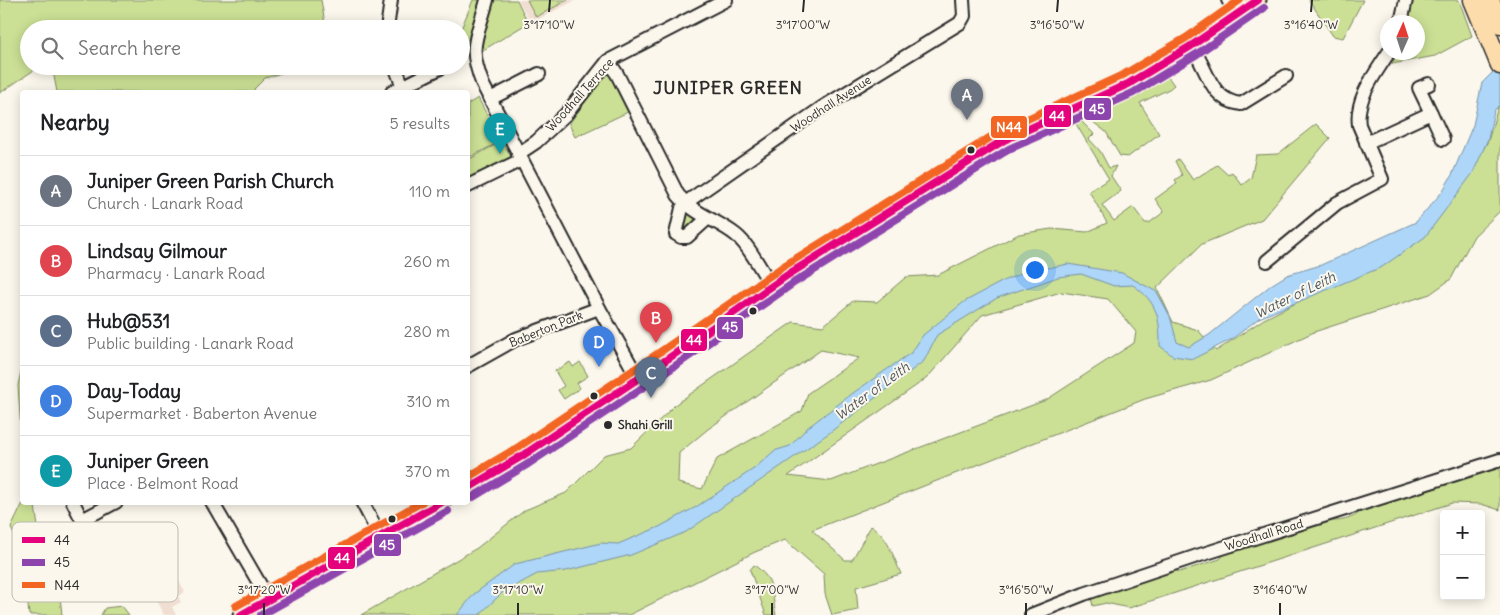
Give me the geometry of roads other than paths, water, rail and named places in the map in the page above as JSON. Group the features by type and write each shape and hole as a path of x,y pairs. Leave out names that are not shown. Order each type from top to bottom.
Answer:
{"highway":[{"path":"1473,0 1500,65"},
{"path":"1490,0 1500,24"}],"main road":[{"path":"470,487 522,456 772,286 1004,140 1128,84 1191,46 1258,0"},
{"path":"241,615 438,505"}],"street":[{"path":"388,20 391,0"},
{"path":"470,49 487,0"},
{"name":"Woodhall Terrace","path":"470,185 520,157 566,114 608,61 726,0"},
{"name":"Woodhall Avenue","path":"686,204 823,108 960,23 964,16 963,0"},
{"path":"1228,0 1238,14"},
{"path":"1403,15 1406,0"},
{"path":"1191,46 1200,58 1208,79 1222,97 1241,104 1255,88 1286,76"},
{"path":"1267,261 1337,203 1382,179 1359,125 1359,108 1369,85 1384,60"},
{"path":"608,61 617,74 678,195 686,204 707,219 737,235 772,286"},
{"path":"470,62 599,308 638,378"},
{"path":"490,99 539,74"},
{"path":"396,75 398,90 427,75"},
{"path":"1429,84 1419,88 1444,139"},
{"path":"1366,143 1431,113"},
{"path":"686,204 676,228 678,236 687,237 707,219"},
{"name":"Baberton Park","path":"470,365 516,339 599,308"},
{"name":"Woodhall Road","path":"1031,615 1084,594 1188,559 1500,460"},
{"path":"74,505 82,520 110,505"},
{"path":"214,505 270,600"},
{"path":"364,505 381,538"}],"water":[{"name":"Water of Leith","path":"1500,65 1500,104 1494,111 1488,139 1473,173 1425,237 1382,267 1259,318 1232,339 1193,359 1173,356 1160,346 1156,311 1141,291 1133,285 1114,286 1081,274 1058,277 997,298 937,335 924,361 829,433 686,532 631,555 566,571 537,574 502,593 479,615 457,615 474,594 515,564 601,543 618,544 659,527 696,507 755,468 774,451 790,446 807,428 912,352 923,335 964,302 1005,280 1023,273 1068,264 1122,273 1157,292 1170,316 1177,342 1189,347 1209,335 1271,285 1287,275 1321,265 1416,222 1442,192 1452,175 1473,125 1482,83"}],"place":[{"name":"Juniper Green Parish Church","path":"967,120"},
{"name":"Juniper Green","path":"500,154"},
{"name":"Lindsay Gilmour","path":"656,343"},
{"name":"Day-Today","path":"599,367"},
{"name":"Hub@531","path":"651,398"},
{"name":"Shahi Grill","path":"608,425"}],"district":[{"name":"JUNIPER GREEN","path":"728,88"}]}
